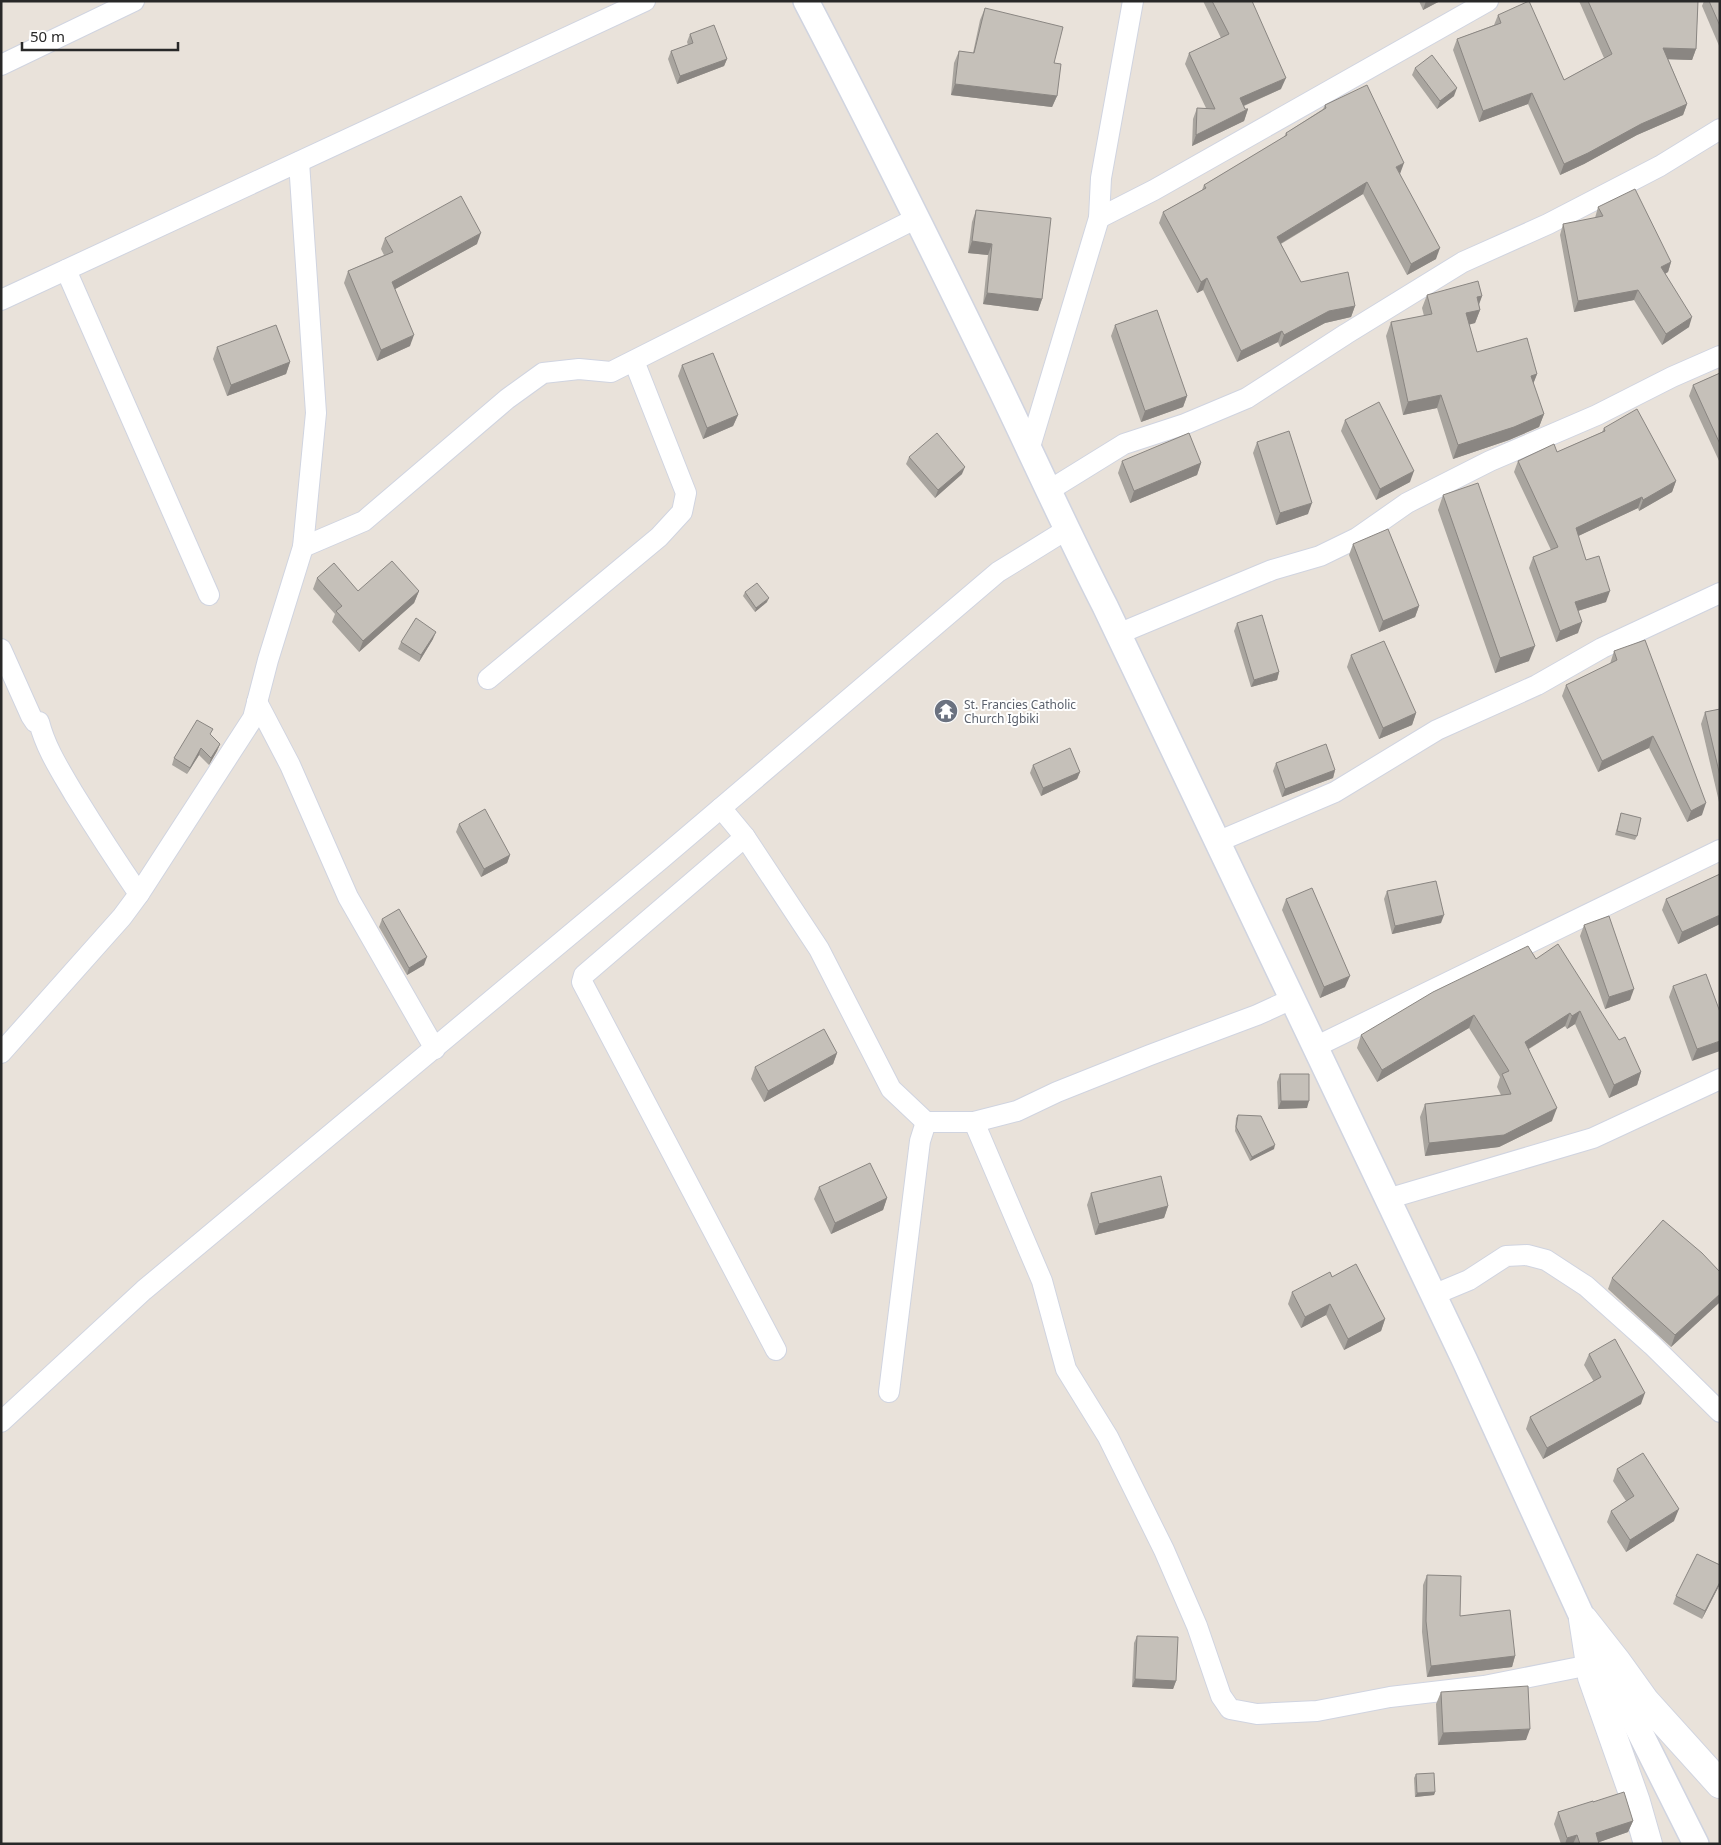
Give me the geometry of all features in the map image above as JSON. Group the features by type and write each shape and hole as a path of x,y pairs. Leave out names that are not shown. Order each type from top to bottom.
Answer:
{"main road":[{"path":"1583,1619 1592,1677 1636,1802 1648,1844"},
{"path":"1583,1619 1645,1701 1720,1784"}],"street":[{"path":"1,65 134,1"},
{"path":"1,300 645,1"},
{"path":"806,1 918,218 1466,1361 1583,1619 1696,1844"},
{"path":"1029,450 1100,218 1101,178 1132,1"},
{"path":"1100,218 1154,190 1488,1"},
{"path":"1048,491 1124,444 1185,424 1247,398 1463,262 1548,224 1660,166 1720,129"},
{"path":"1,1053 122,917 139,894 252,718 303,547 316,413 299,162"},
{"path":"303,547 364,521 507,399 543,373 579,368 611,372 918,218"},
{"path":"66,270 209,595"},
{"path":"1118,634 1272,570 1320,556 1356,538 1407,503 1490,461 1597,415 1672,377 1720,356"},
{"path":"488,680 659,537 682,512 686,493 634,361"},
{"path":"1,1422 144,1290 721,808 998,572 1066,530"},
{"path":"1217,842 1335,792 1437,730 1537,685 1602,648 1720,593"},
{"path":"1,649 31,716 35,722 39,722 44,742 52,757 100,837 139,894"},
{"path":"257,702 290,766 348,897 434,1049"},
{"path":"721,808 745,837 819,949 891,1089 926,1122 974,1122 1017,1112 1057,1092 1292,1000"},
{"path":"745,837 584,974 582,982 776,1350"},
{"path":"1315,1047 1720,850"},
{"path":"1387,1199 1593,1138 1720,1079"},
{"path":"890,1392 920,1141 926,1122"},
{"path":"974,1122 1042,1281 1066,1369 1108,1437 1164,1550 1197,1626 1220,1696 1230,1710 1257,1714 1317,1711 1390,1697 1484,1686 1590,1665"},
{"path":"1433,1294 1469,1280 1506,1256 1527,1255 1546,1260 1586,1286 1652,1346 1720,1412"}],"building":[{"path":"1212,1 1252,1 1286,78 1240,98 1245,109 1248,109 1196,135 1197,108 1215,109 1189,53 1229,34"},
{"path":"1529,1 1564,80 1612,54 1588,1 1698,1 1696,49 1663,48 1687,104 1641,124 1564,164 1532,93 1483,111 1457,39 1501,23 1498,15"},
{"path":"1709,1 1720,1 1720,26"},
{"path":"985,8 1063,27 1054,63 1061,64 1057,96 955,84 959,51 974,53"},
{"path":"714,25 727,59 680,76 671,51 693,43 690,34"},
{"path":"1432,55 1457,88 1440,101 1415,68"},
{"path":"1367,85 1404,163 1396,167 1440,248 1411,264 1367,182 1277,237 1301,282 1348,272 1355,306 1329,311 1284,335 1282,331 1241,351 1207,278 1201,282 1163,212 1206,188 1204,185 1287,135 1286,133 1326,108 1325,105"},
{"path":"1635,189 1671,262 1661,267 1692,317 1666,334 1638,290 1578,301 1563,224 1603,216 1598,207"},
{"path":"461,196 481,233 392,282 414,335 381,350 348,271 393,252 385,238"},
{"path":"976,210 1051,218 1042,299 987,293 992,244 972,241"},
{"path":"1478,281 1482,296 1477,297 1480,310 1466,313 1477,352 1527,338 1537,374 1531,376 1544,414 1514,427 1458,445 1441,395 1408,402 1391,322 1432,314 1427,295"},
{"path":"1157,310 1187,396 1145,411 1115,325"},
{"path":"276,325 290,362 231,385 217,347"},
{"path":"713,353 738,415 707,428 682,365"},
{"path":"1720,373 1720,444 1693,385"},
{"path":"1379,402 1414,471 1380,489 1345,420"},
{"path":"1637,409 1676,481 1643,500 1642,497 1576,528 1586,560 1599,556 1610,591 1575,602 1582,622 1560,631 1533,557 1558,547 1518,461 1554,444 1557,452 1605,431 1604,428"},
{"path":"1289,431 1312,503 1280,513 1257,442"},
{"path":"937,433 965,467 938,490 909,457"},
{"path":"1189,433 1201,463 1134,491 1122,461"},
{"path":"1478,483 1535,646 1500,658 1443,495"},
{"path":"1388,529 1419,606 1383,621 1353,544"},
{"path":"392,561 419,591 363,641 336,611 342,606 317,578 334,563 358,591"},
{"path":"757,583 769,598 756,608 745,592"},
{"path":"1262,615 1279,672 1254,680 1237,623"},
{"path":"416,618 436,632 421,655 401,642"},
{"path":"1645,640 1706,803 1691,811 1653,736 1602,761 1566,685 1617,660 1614,651"},
{"path":"1384,641 1416,713 1383,728 1351,655"},
{"path":"1720,709 1720,776 1705,712"},
{"path":"197,720 213,729 210,734 220,744 211,758 201,748 190,768 174,758"},
{"path":"1326,744 1335,770 1285,789 1276,763"},
{"path":"1070,748 1080,772 1043,788 1033,765"},
{"path":"485,809 510,855 484,869 459,824"},
{"path":"1621,813 1641,818 1637,836 1617,831"},
{"path":"1720,874 1720,915 1682,932 1666,899"},
{"path":"1436,881 1444,915 1395,926 1387,891"},
{"path":"1312,888 1350,976 1324,987 1286,899"},
{"path":"399,909 427,957 409,968 382,919"},
{"path":"1609,916 1634,989 1609,997 1584,925"},
{"path":"1558,944 1619,1040 1625,1037 1641,1072 1614,1085 1580,1011 1572,1016 1570,1013 1525,1042 1557,1108 1504,1135 1429,1143 1425,1104 1511,1094 1502,1074 1509,1071 1474,1015 1382,1070 1361,1035 1433,992 1528,946 1536,959"},
{"path":"1706,974 1720,1012 1720,1041 1697,1049 1673,986"},
{"path":"824,1029 837,1053 768,1091 755,1067"},
{"path":"1280,1074 1309,1074 1309,1101 1281,1101"},
{"path":"1238,1115 1261,1116 1275,1145 1252,1157 1236,1127"},
{"path":"870,1163 887,1198 835,1223 819,1187"},
{"path":"1161,1176 1168,1206 1099,1224 1091,1193"},
{"path":"1663,1220 1702,1253 1720,1272 1720,1294 1675,1335 1612,1278"},
{"path":"1356,1264 1385,1319 1348,1339 1330,1304 1305,1317 1292,1292 1330,1272 1332,1277"},
{"path":"1615,1339 1645,1393 1547,1448 1530,1417 1601,1377 1589,1354"},
{"path":"1643,1453 1679,1509 1630,1540 1611,1511 1634,1496 1617,1469"},
{"path":"1697,1554 1720,1565 1720,1582 1705,1611 1676,1596"},
{"path":"1427,1575 1461,1576 1460,1616 1510,1610 1515,1656 1431,1666 1426,1621"},
{"path":"1137,1636 1178,1637 1176,1681 1135,1679"},
{"path":"1528,1686 1530,1729 1443,1733 1441,1692"},
{"path":"1434,1773 1435,1792 1417,1793 1416,1774"},
{"path":"1624,1792 1633,1821 1596,1833 1599,1844 1580,1844 1577,1835 1567,1838 1558,1812"}],"place":[{"name":"St. Francies Catholic Church Igbiki","path":"946,711"}]}
